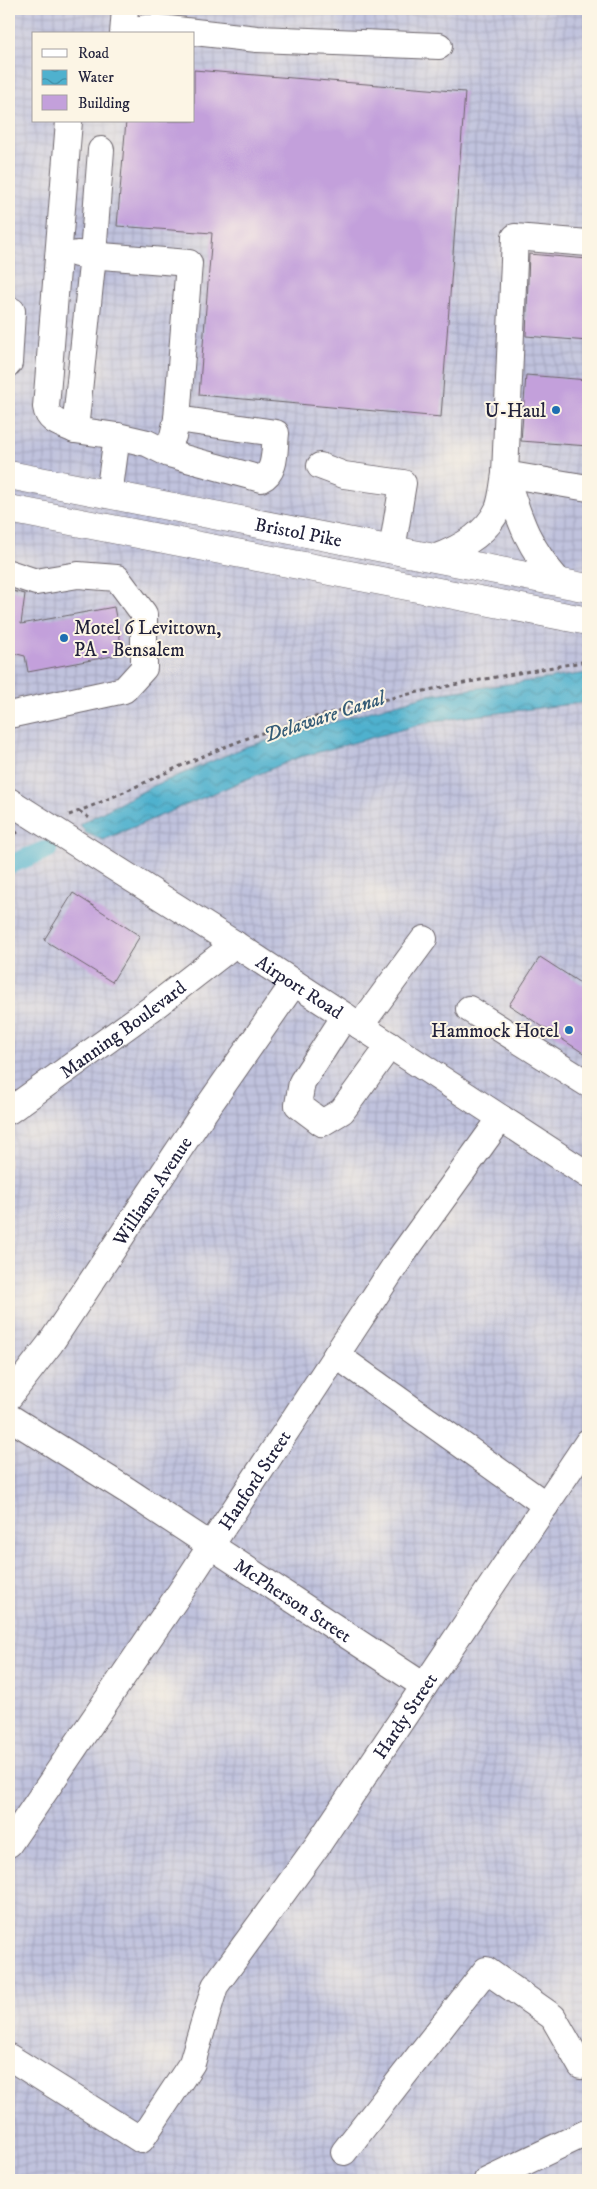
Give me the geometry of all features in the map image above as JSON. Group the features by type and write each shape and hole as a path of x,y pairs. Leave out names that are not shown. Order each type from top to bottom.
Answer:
{"highway":[{"name":"Bristol Pike","path":"9,475 588,588"},
{"name":"Bristol Pike","path":"9,509 588,621"}],"street":[{"path":"124,32 125,9"},
{"path":"131,32 145,28 159,28 258,38 439,46"},
{"path":"69,122 46,407 47,414 51,419 75,430 117,436 147,443 169,454 261,479 266,477 272,469 276,433 177,419"},
{"path":"75,430 102,150"},
{"path":"434,558 452,552 467,543 490,521 498,508 505,474 515,237 588,243"},
{"path":"58,253 189,263 177,419 169,454"},
{"path":"9,312 12,311 9,363"},
{"path":"109,495 117,436"},
{"path":"320,466 344,475 403,483 392,550"},
{"path":"505,474 588,488"},
{"path":"505,474 528,539 544,564 559,582"},
{"path":"9,573 36,582 78,575 117,578 144,614 144,668 124,690 9,715"},
{"name":"Airport Road","path":"9,801 235,944 588,1175"},
{"path":"390,1045 342,1111 322,1123 298,1105 302,1082 424,939"},
{"name":"Manning Boulevard","path":"9,1111 151,1009 235,944"},
{"name":"Williams Avenue","path":"9,1397 50,1344 200,1118 294,983"},
{"path":"469,1009 588,1084"},
{"name":"Hanford Street","path":"9,1844 211,1546 400,1258 500,1118"},
{"path":"336,1355 546,1505"},
{"name":"McPherson Street","path":"9,1417 128,1491 424,1686"},
{"name":"Hardy Street","path":"9,2057 141,2140 192,2063 214,1986 317,1846 588,1442"},
{"path":"344,2152 486,1970 553,2017 586,2070"},
{"path":"487,2180 588,2132"}],"path":[{"path":"91,819 78,811 203,755 277,728 366,703 472,680 588,661"}],"shaded area":[{"path":"9,9 588,9 588,2180 9,2180"}],"water":[{"path":"588,673 588,702 433,721 297,758 103,840 86,833 80,824 151,787 248,746 428,695"}],"building":[{"path":"195,70 465,92 441,417 199,395 212,233 117,226 126,122 195,122"},
{"path":"529,254 588,259 588,341 526,336"},
{"name":"U-Haul","path":"526,375 588,380 588,446 521,441"},
{"name":"Motel 6 Levittown, PA - Bensalem","path":"9,590 25,594 21,624 114,607 123,654 28,672 25,656 9,652"},
{"path":"73,893 140,936 112,982 44,940"},
{"name":"Hammock Hotel","path":"540,957 588,988 588,1056 509,1005"}],"waterway":[{"name":"Delaware Canal","path":"9,865 48,849"}],"place":[{"name":"U-Haul","path":"556,410"},
{"name":"Motel 6 Levittown, PA - Bensalem","path":"64,638"},
{"name":"Hammock Hotel","path":"569,1030"}]}
